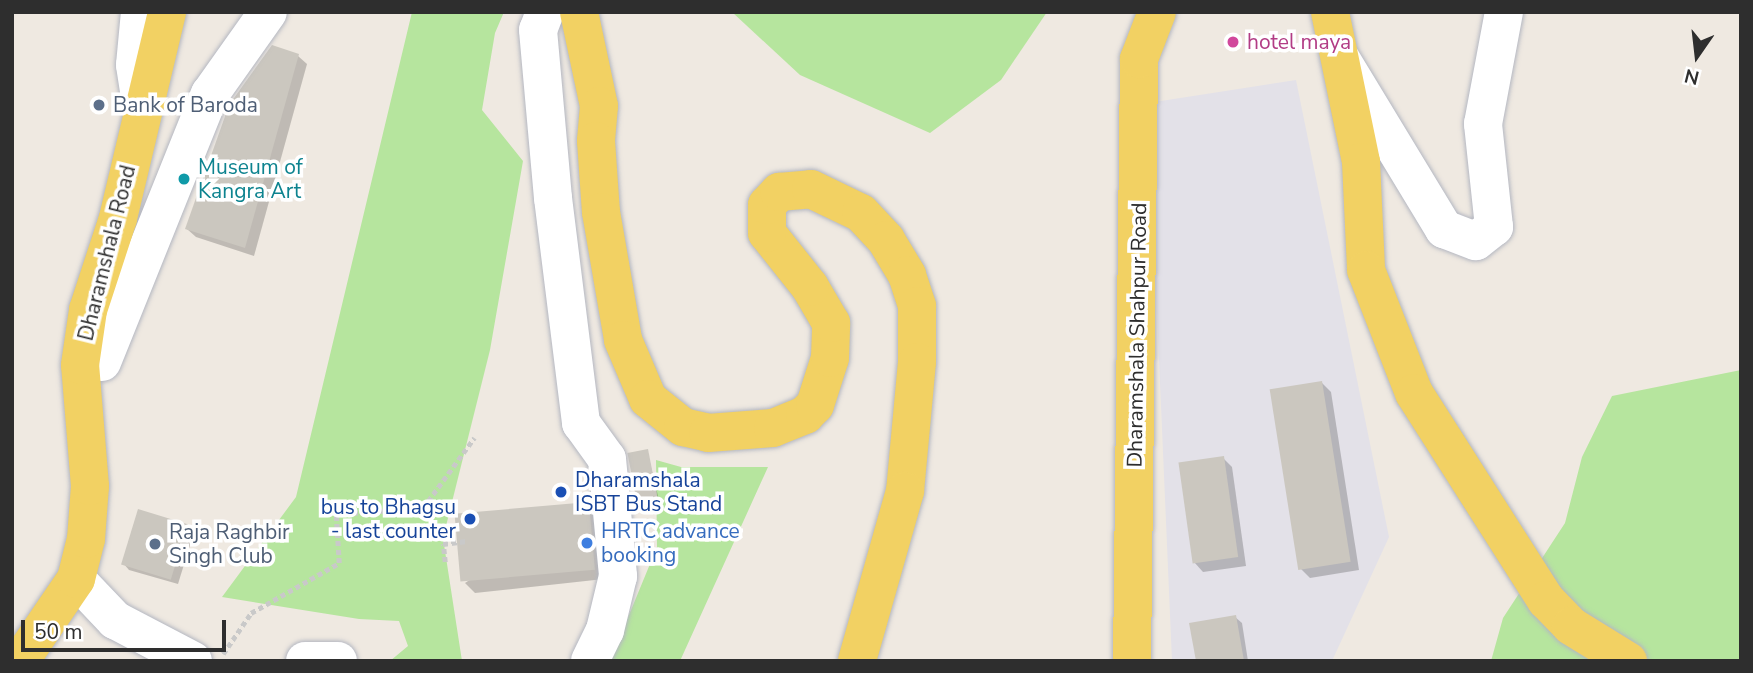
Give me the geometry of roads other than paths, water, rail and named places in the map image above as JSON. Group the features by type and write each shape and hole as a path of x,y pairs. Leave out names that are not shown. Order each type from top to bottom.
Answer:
{"main road":[{"name":"Dharamshala Road","path":"76,579 90,486 79,365 88,310 118,218 167,12"},
{"path":"579,12 599,106 596,141 601,212 623,340 648,399 683,427 708,433 773,428 805,415 815,405 831,358 831,323 810,287 767,233 766,205 779,192 811,189 861,213 886,240 907,275 917,306 917,362 905,491 857,661"},
{"name":"Dharamshala Shahpur Road","path":"1132,661 1139,59 1157,12"},
{"path":"1330,12 1361,162 1366,270 1413,393 1546,600 1571,626 1628,661"},
{"path":"20,661 76,579"}],"street":[{"path":"140,12 135,65 142,110"},
{"path":"102,362 210,94 268,12"},
{"path":"545,12 538,30 579,409 581,422 607,460 618,576 605,630 590,661"},
{"path":"1340,57 1444,229 1476,241 1494,227 1483,124 1504,12"},
{"path":"76,579 115,621 192,661"},
{"path":"304,661 338,661"}],"place":[{"name":"hotel maya","path":"1233,42"},
{"name":"Bank of Baroda","path":"99,105"},
{"name":"Museum of Kangra Art","path":"184,179"},
{"name":"Dharamshala ISBT Bus Stand","path":"561,492"},
{"name":"bus to Bhagsu - last counter","path":"470,519"},
{"name":"HRTC advance booking","path":"587,543"},
{"name":"Raja Raghbir Singh Club","path":"155,544"}]}
